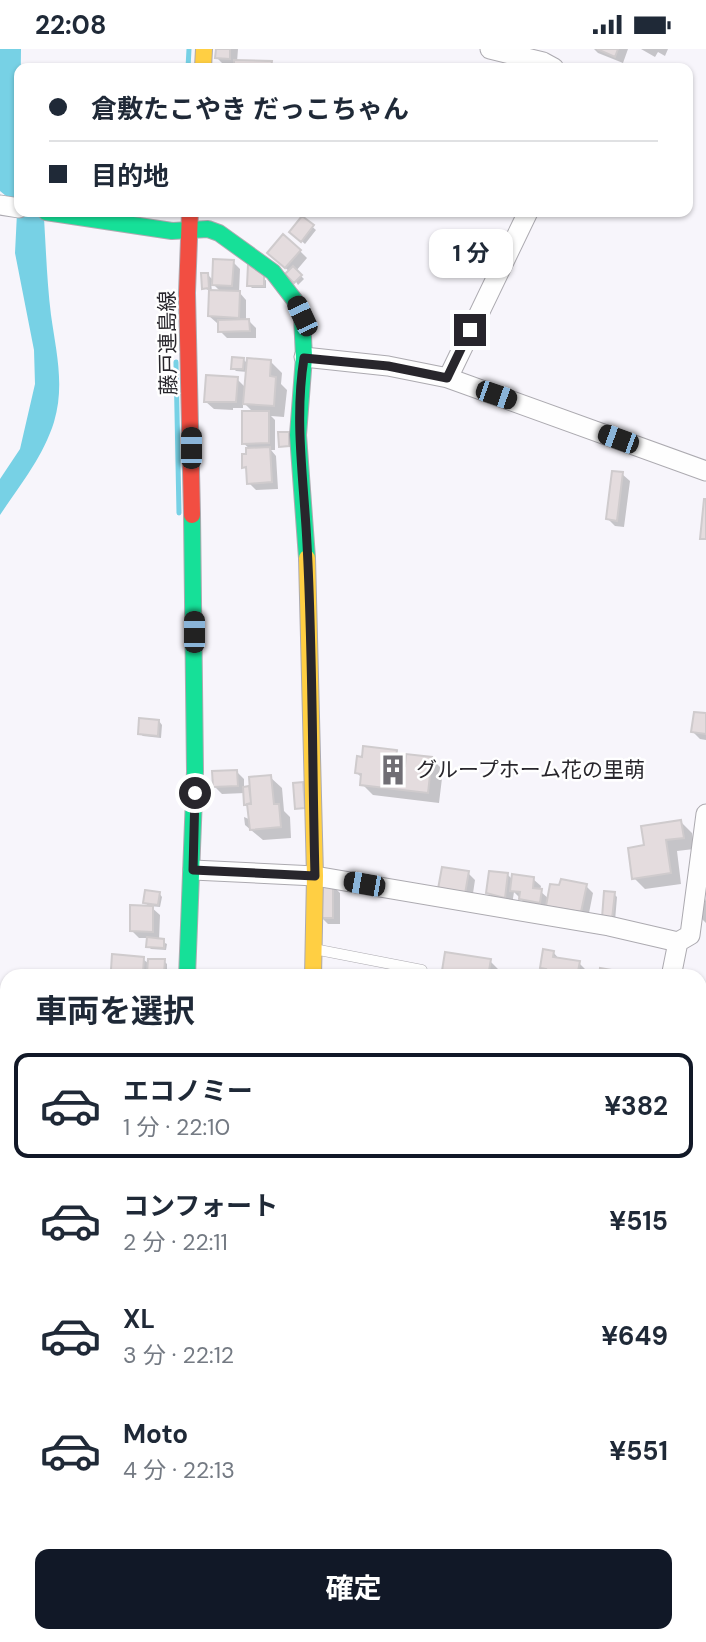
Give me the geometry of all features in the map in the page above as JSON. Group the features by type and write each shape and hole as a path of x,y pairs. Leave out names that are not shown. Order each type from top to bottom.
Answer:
{"street":[{"path":"490,49 545,63"},
{"path":"82,217 181,231 208,229 219,233 273,272 296,302 302,316 304,358 298,435 308,555 315,876 313,969"},
{"name":"藤戸連島線","path":"187,969 196,768 191,427 181,231 188,217"},
{"path":"447,378 526,217"},
{"path":"304,358 388,366 447,378 706,471"},
{"path":"193,870 315,876 609,926 678,941 690,935 706,814"},
{"path":"673,969 678,941"}],"lane":[{"path":"313,949 417,969"}],"water":[{"path":"0,49 21,49 21,63 14,63 14,200 0,191"},
{"path":"17,217 44,218 59,395 54,422 44,447 0,515 0,479 20,449 35,384 34,350 15,253"}],"building":[{"path":"216,49 230,49 230,59 215,58"},
{"path":"597,49 618,49 615,57"},
{"path":"234,60 272,61 272,63 234,63"},
{"path":"301,217 314,225 301,242 289,232"},
{"path":"283,234 301,250 285,268 267,253"},
{"path":"213,259 234,260 232,286 212,285"},
{"path":"248,264 264,275 264,286 247,286"},
{"path":"293,266 302,275 294,283 285,274"},
{"path":"201,273 208,273 209,288 202,289"},
{"path":"209,290 240,291 239,318 208,316"},
{"path":"249,319 250,331 218,332 218,320"},
{"path":"232,357 244,358 243,369 231,369"},
{"path":"247,358 271,360 270,376 276,377 274,406 243,404"},
{"path":"206,375 238,377 236,402 204,402"},
{"path":"242,411 269,411 269,443 242,444"},
{"path":"278,432 289,432 289,446 279,447"},
{"path":"270,447 272,482 247,484 246,467 242,468 242,454 246,454 246,448"},
{"path":"612,471 623,472 617,521 606,519"},
{"path":"704,499 706,539 700,539"},
{"path":"694,712 706,713 706,734 691,732"},
{"path":"139,718 159,720 158,736 138,734"},
{"name":"グループホーム花の里萌","path":"363,746 397,750 395,765 405,766 406,754 432,757 428,793 360,785 361,774 355,773 357,756 362,757"},
{"path":"237,770 238,786 213,787 212,771"},
{"path":"271,775 274,804 279,804 281,827 250,830 247,804 251,804 249,777"},
{"path":"303,782 305,808 295,809 293,783"},
{"path":"249,786 251,803 244,805 243,787"},
{"path":"681,820 684,838 666,840 671,873 632,879 628,848 644,845 641,826"},
{"path":"442,867 469,871 465,894 438,889"},
{"path":"489,871 508,873 505,898 486,893"},
{"path":"512,874 534,877 533,888 542,889 540,903 519,899 520,892 510,891"},
{"path":"561,879 587,884 581,912 546,906 550,884 559,885"},
{"path":"319,884 333,884 333,918 319,918"},
{"path":"145,890 160,892 158,905 143,903"},
{"path":"604,891 615,892 612,919 602,918"},
{"path":"130,905 153,906 153,932 130,931"},
{"path":"147,937 164,939 164,948 146,947"},
{"path":"543,949 554,951 553,957 580,961 578,969 540,968"},
{"path":"445,952 491,959 489,969 442,969"},
{"path":"112,954 144,957 143,969 111,969"},
{"path":"148,959 165,959 164,969 147,969"}],"waterway":[{"path":"188,63 189,49"},
{"path":"176,362 179,513"}],"traffic: fast":[{"path":"79,217 172,231 208,229 219,233 273,272 296,302 302,316 304,357 298,435 307,558"},
{"path":"187,969 195,771 192,515"}],"traffic: slow":[{"path":"203,63 204,49"},
{"path":"307,558 315,876 313,969"}],"traffic: jam":[{"path":"190,217 187,293 192,515"}],"place":[{"name":"グループホーム花の里萌","path":"393,770"}],"route":[{"path":"195,793 193,870 315,876 307,543 298,435 304,358 388,366 447,378 470,330"}]}
